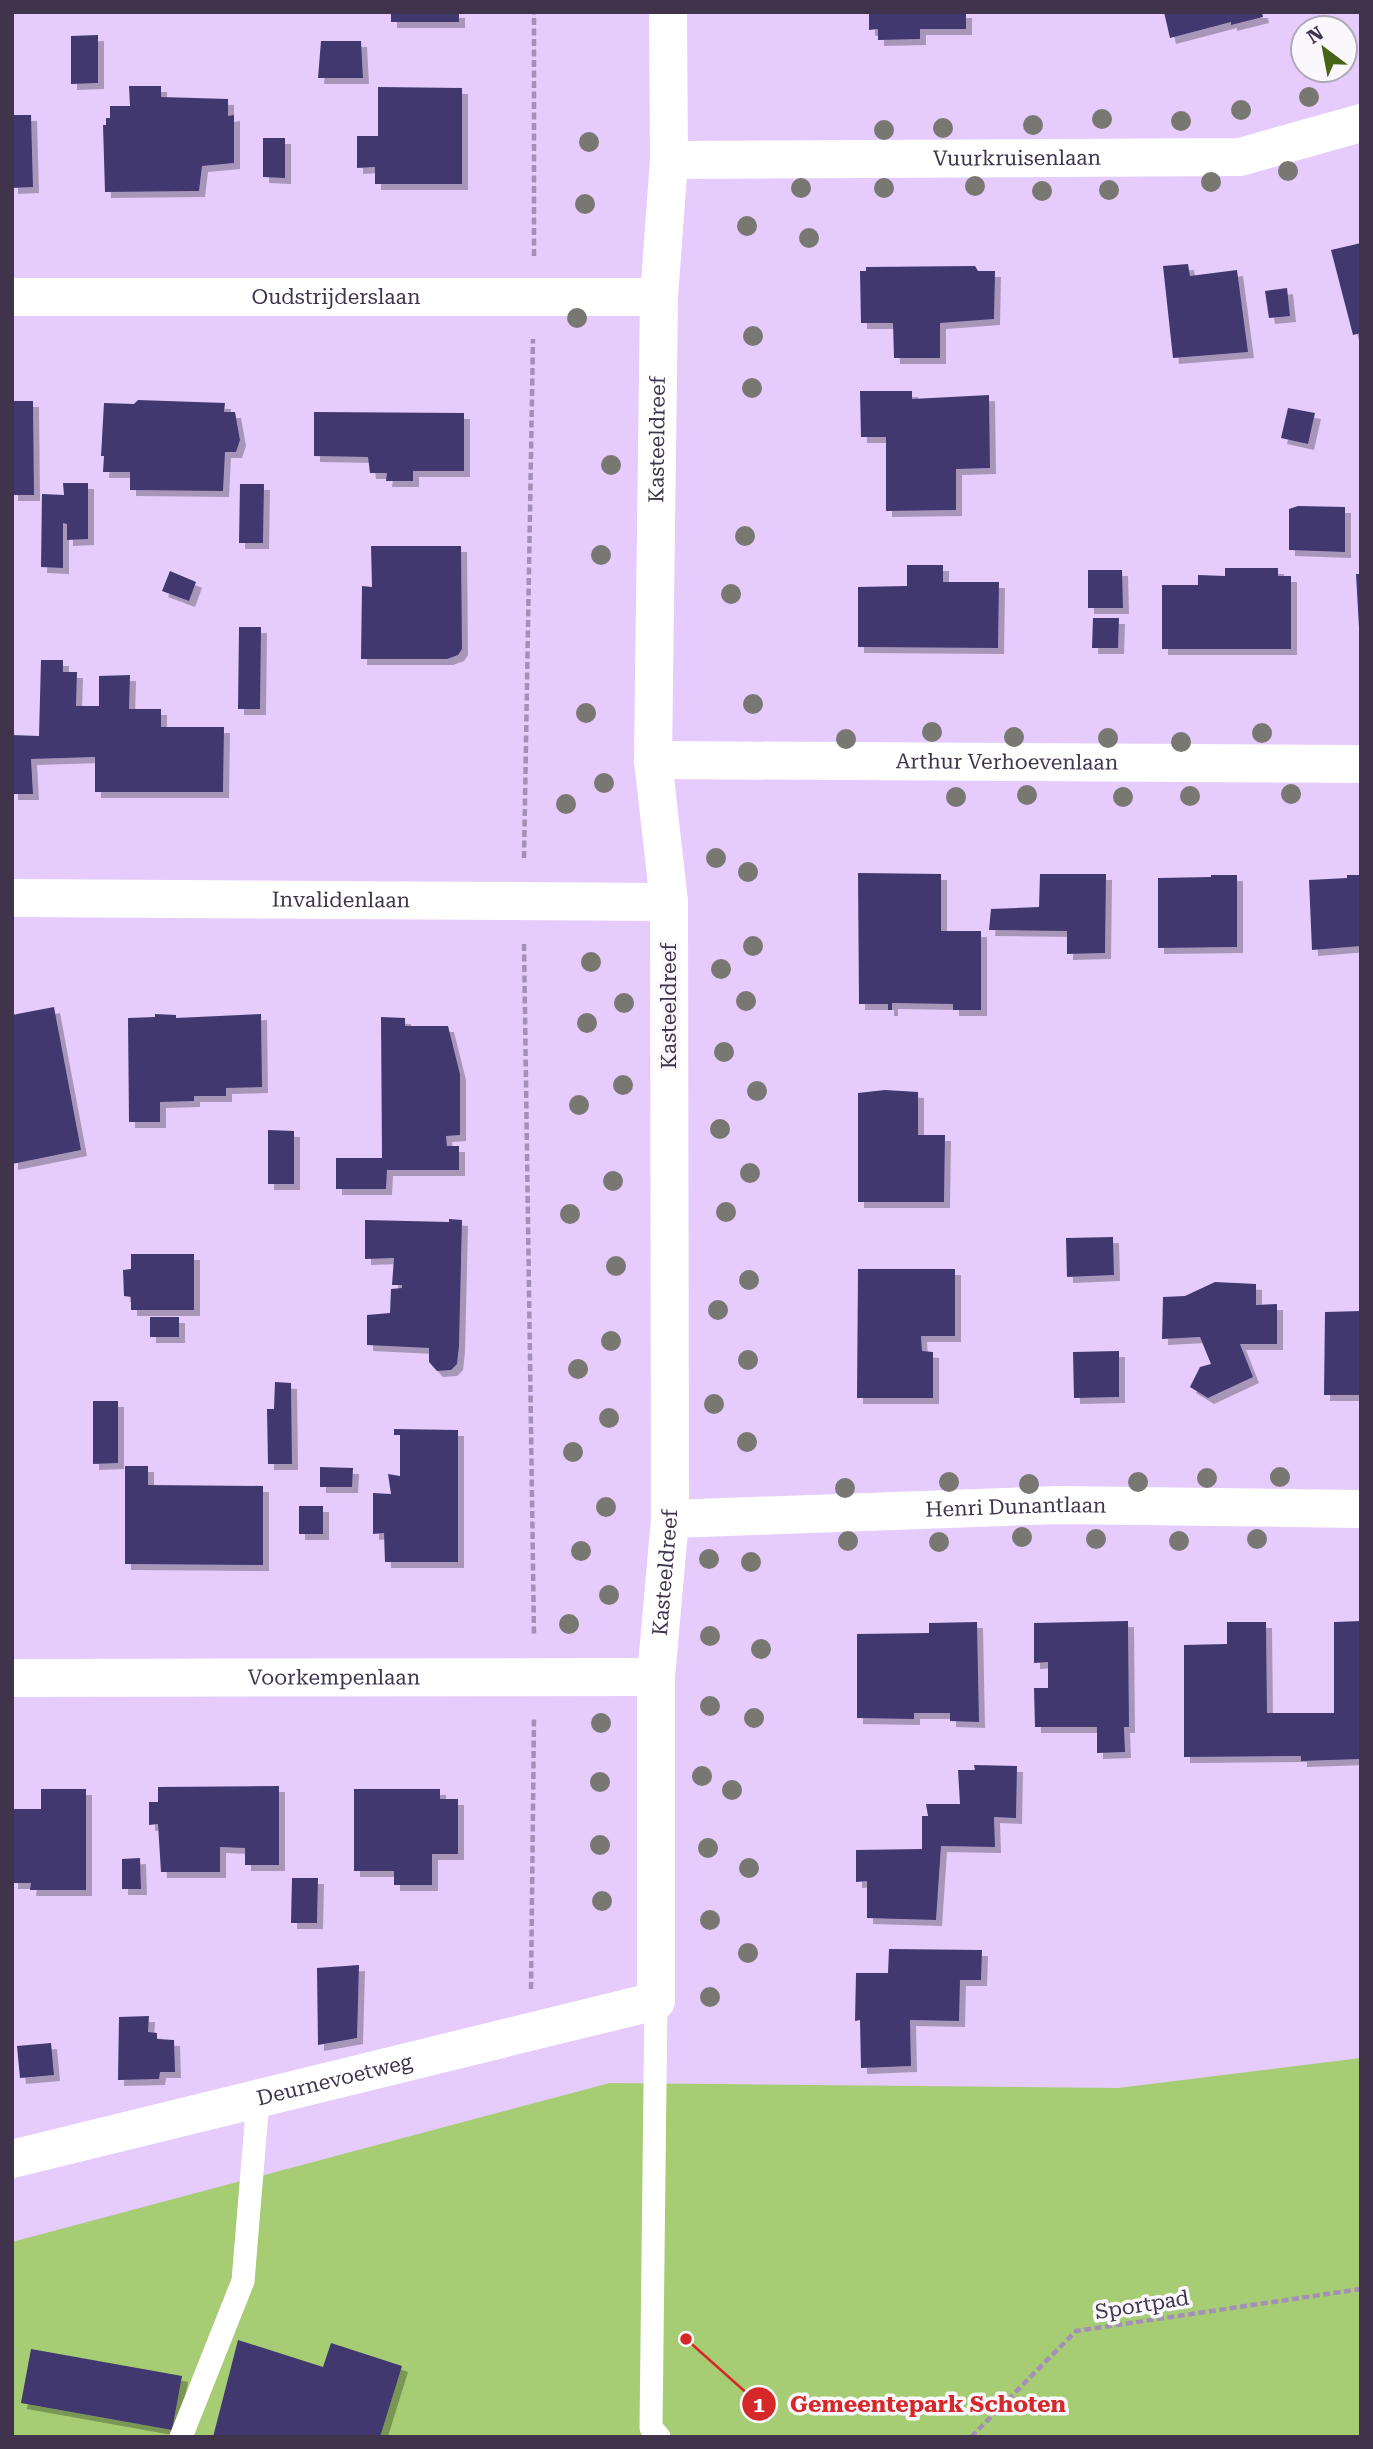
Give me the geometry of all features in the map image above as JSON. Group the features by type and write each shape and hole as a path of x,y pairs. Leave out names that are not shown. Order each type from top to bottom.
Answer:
{"street":[{"name":"Kasteeldreef","path":"656,2001 656,1677 670,1519 669,901 653,760 659,297 669,160 668,12"},
{"name":"Vuurkruisenlaan","path":"669,160 1240,157 1361,123"},
{"name":"Oudstrijderslaan","path":"12,297 659,297"},
{"name":"Arthur Verhoevenlaan","path":"653,760 1361,764"},
{"name":"Invalidenlaan","path":"12,898 669,901"},
{"name":"Henri Dunantlaan","path":"670,1519 1059,1505 1361,1509"},
{"name":"Voorkempenlaan","path":"12,1678 535,1675 656,1677"},
{"name":"Deurnevoetweg","path":"12,2159 656,2001"}],"lane":[{"path":"655,2432 656,2001"},
{"path":"180,2437 243,2281 258,2100"}],"path":[{"path":"530,2031 535,1675 524,901 534,295 534,12"},
{"name":"Sportpad","path":"971,2437 1076,2331 1361,2289"}],"green space":[{"path":"1361,2058 1361,2437 12,2437 12,2242 610,2083 1118,2088"}],"building":[{"path":"391,12 459,12 459,22 391,22"},
{"path":"869,12 966,12 966,29 920,29 920,39 878,40 878,29 869,30"},
{"path":"1164,12 1262,12 1263,17 1231,25 1231,22 1170,38"},
{"path":"98,35 98,83 71,84 71,36"},
{"path":"321,41 361,41 363,78 318,78"},
{"path":"129,86 161,86 161,97 228,99 228,116 234,115 234,163 202,166 199,191 105,192 103,125 106,125 106,118 110,118 110,106 130,106"},
{"path":"378,87 462,88 462,184 375,184 375,167 357,168 357,136 378,136"},
{"path":"12,115 31,115 33,187 12,188"},
{"path":"263,138 285,138 285,178 263,177"},
{"path":"1361,243 1361,333 1353,335 1331,250"},
{"path":"1188,264 1190,276 1237,270 1248,352 1173,358 1163,266"},
{"path":"975,266 978,271 995,271 994,319 940,323 940,358 894,358 893,323 861,323 860,271 866,271 866,267"},
{"path":"1287,288 1290,316 1269,318 1265,291"},
{"path":"860,391 912,391 912,399 989,395 990,468 956,469 956,510 886,511 886,437 861,437"},
{"path":"138,400 225,403 224,412 235,412 240,440 236,452 225,452 223,491 130,490 130,472 103,472 104,456 101,456 104,403 134,404"},
{"path":"12,401 33,401 34,495 12,495"},
{"path":"1288,408 1315,413 1308,444 1281,438"},
{"path":"314,412 464,413 464,471 413,471 413,481 386,481 387,473 370,473 368,457 314,456"},
{"path":"63,483 88,483 88,539 67,540 67,524 63,523 63,568 41,567 42,494 64,495"},
{"path":"240,484 264,484 263,543 239,543"},
{"path":"1298,506 1345,507 1345,552 1289,550 1289,509"},
{"path":"371,546 461,546 462,649 458,655 447,659 361,659 362,586 372,587"},
{"path":"907,565 943,565 943,582 999,582 998,648 858,647 858,587 907,586"},
{"path":"1225,568 1278,568 1278,576 1291,576 1291,649 1162,649 1162,585 1198,585 1198,575 1225,576"},
{"path":"1088,570 1122,570 1123,608 1088,608"},
{"path":"170,571 196,582 189,601 162,591"},
{"path":"1356,574 1361,574 1361,628 1359,628"},
{"path":"1093,618 1119,618 1118,648 1092,648"},
{"path":"239,627 261,627 260,709 238,709"},
{"path":"41,660 63,660 63,672 77,672 76,706 99,706 99,676 130,675 129,709 161,709 161,727 224,727 223,792 95,792 95,757 31,759 33,794 12,794 12,735 39,736"},
{"path":"858,873 941,874 941,931 981,931 981,1010 953,1010 953,1004 892,1003 892,1010 888,1010 888,1004 859,1004"},
{"path":"1040,874 1106,874 1105,953 1067,954 1067,931 989,930 991,909 1039,907"},
{"path":"1237,875 1237,947 1158,948 1158,878"},
{"path":"1347,875 1361,875 1361,946 1312,950 1309,880 1347,878"},
{"path":"54,1007 81,1150 12,1164 12,1015"},
{"path":"155,1014 176,1015 176,1018 261,1014 262,1087 226,1088 226,1096 194,1096 194,1101 160,1102 160,1122 129,1122 128,1018 155,1017"},
{"path":"381,1017 405,1018 405,1026 448,1026 460,1074 460,1135 446,1136 447,1146 459,1146 459,1170 387,1170 386,1189 336,1189 336,1158 382,1158"},
{"path":"885,1090 918,1092 918,1135 945,1135 944,1202 858,1202 858,1093"},
{"path":"268,1130 294,1131 294,1184 268,1184"},
{"path":"449,1219 462,1220 459,1346 457,1364 451,1370 437,1371 429,1362 429,1348 367,1345 367,1315 390,1313 391,1289 402,1288 402,1285 392,1285 394,1258 365,1259 365,1220 449,1222"},
{"path":"1113,1237 1114,1275 1067,1277 1066,1238"},
{"path":"131,1254 194,1254 194,1310 131,1310 131,1297 124,1296 123,1270 131,1269"},
{"path":"858,1269 955,1269 955,1336 921,1336 922,1351 933,1352 933,1398 857,1398"},
{"path":"1215,1282 1256,1284 1256,1305 1277,1304 1277,1344 1240,1344 1253,1377 1208,1398 1190,1387 1200,1367 1211,1364 1200,1337 1162,1339 1163,1297 1185,1296"},
{"path":"1361,1311 1361,1395 1324,1395 1325,1312"},
{"path":"150,1317 179,1317 179,1337 150,1337"},
{"path":"1119,1351 1119,1397 1074,1398 1073,1352"},
{"path":"275,1382 291,1383 292,1464 268,1464 267,1409 274,1409"},
{"path":"93,1401 118,1401 118,1463 93,1464"},
{"path":"394,1429 458,1430 458,1562 385,1562 384,1533 373,1534 373,1493 391,1494 388,1474 400,1476 400,1435 394,1435"},
{"path":"125,1466 148,1466 148,1485 263,1486 263,1565 125,1564"},
{"path":"320,1467 353,1468 352,1487 320,1487"},
{"path":"299,1506 323,1506 323,1534 299,1534"},
{"path":"1128,1621 1129,1727 1124,1727 1125,1752 1097,1753 1097,1727 1035,1727 1034,1688 1048,1688 1048,1662 1034,1663 1034,1623"},
{"path":"1361,1621 1361,1759 1301,1761 1301,1756 1184,1757 1184,1645 1227,1644 1227,1622 1266,1622 1267,1713 1334,1713 1334,1622"},
{"path":"977,1622 979,1722 950,1721 950,1713 914,1713 914,1719 857,1718 857,1634 929,1633 929,1623"},
{"path":"974,1765 1017,1766 1016,1818 994,1817 995,1847 941,1846 936,1920 867,1918 867,1881 856,1882 856,1850 922,1849 922,1816 928,1816 926,1804 960,1804 958,1770 975,1770"},
{"path":"279,1786 279,1865 245,1865 245,1848 220,1847 220,1872 161,1872 158,1824 149,1825 149,1802 158,1802 158,1787"},
{"path":"41,1789 86,1789 86,1890 30,1890 31,1883 12,1883 12,1809 41,1809"},
{"path":"354,1789 440,1789 440,1799 458,1799 458,1854 432,1854 432,1885 394,1885 394,1871 354,1871"},
{"path":"140,1858 141,1889 122,1889 122,1859"},
{"path":"292,1878 318,1878 317,1923 291,1923"},
{"path":"889,1949 982,1950 981,1980 960,1980 959,2021 910,2020 911,2066 861,2068 860,2020 855,2021 856,1973 888,1973"},
{"path":"359,1965 357,2038 318,2045 317,1968"},
{"path":"149,2016 148,2032 157,2033 157,2039 174,2040 175,2072 160,2072 159,2079 118,2080 119,2017"},
{"path":"51,2043 54,2075 20,2078 17,2046"},
{"path":"238,2340 323,2367 331,2343 402,2366 380,2437 213,2437"},
{"path":"31,2349 182,2376 172,2430 21,2403"}],"place":[{"name":"Gemeentepark Schoten","path":"686,2339"}]}
